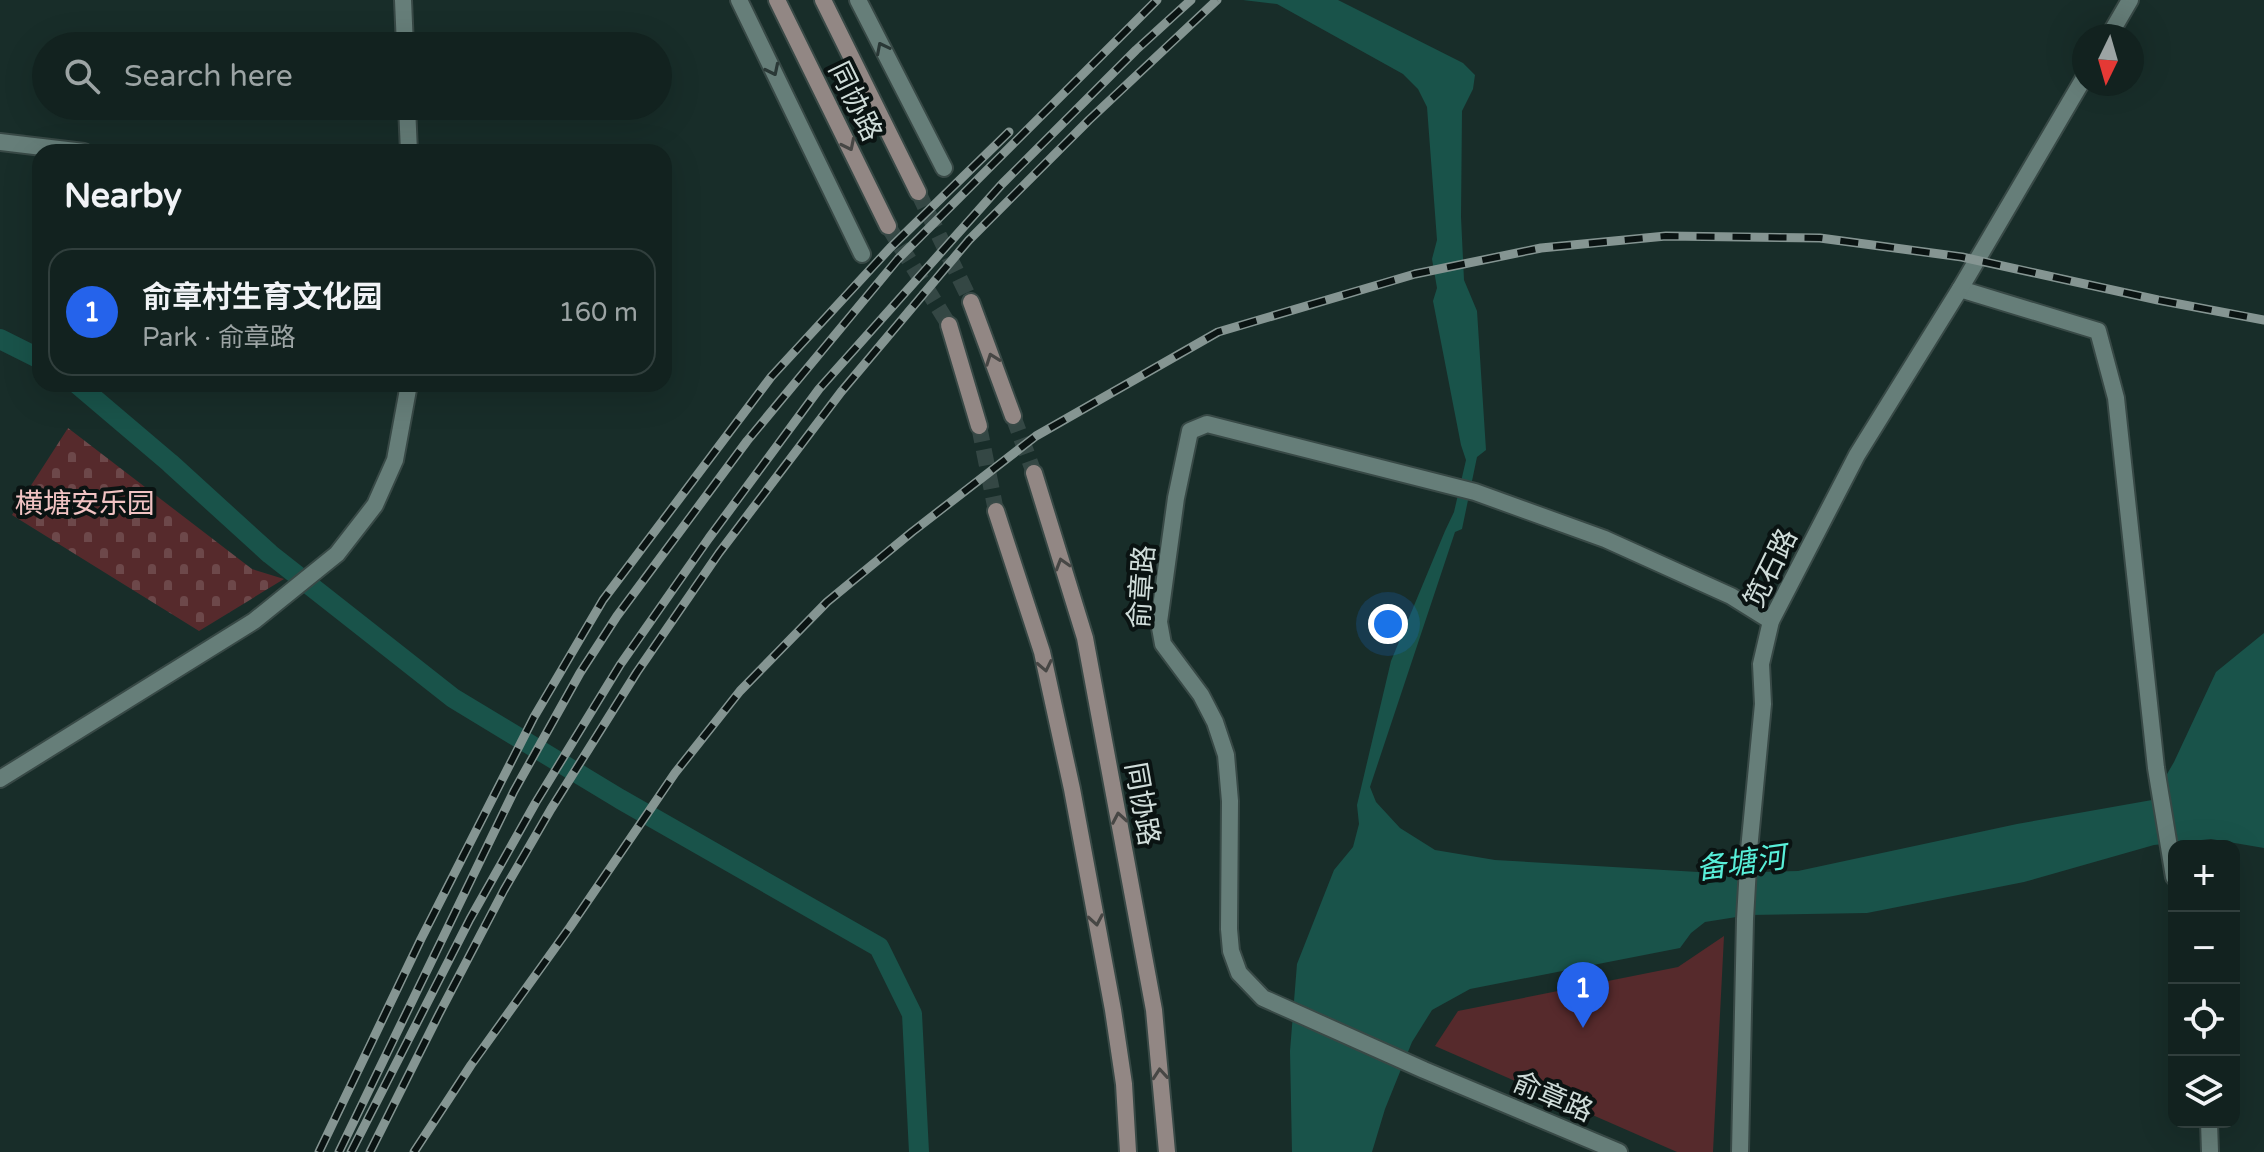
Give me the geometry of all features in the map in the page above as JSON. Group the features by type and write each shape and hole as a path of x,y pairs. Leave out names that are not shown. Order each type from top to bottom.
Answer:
{"main road":[{"name":"同协路","path":"777,0 888,226"},
{"name":"同协路","path":"823,0 918,192"},
{"path":"971,302 1013,416"},
{"path":"949,325 979,426"},
{"name":"同协路","path":"1034,473 1085,638 1154,1010 1167,1152"},
{"path":"996,511 1042,652 1072,789 1113,1010 1124,1084 1128,1152"}],"street":[{"path":"403,0 404,32"},
{"path":"739,0 862,254"},
{"path":"858,0 944,168"},
{"path":"2116,24 2130,0"},
{"name":"笕石路","path":"1740,1152 1749,850 1763,704 1761,664 1771,621 1857,455 1960,289 2073,96"},
{"path":"408,120 409,144"},
{"path":"0,142 32,146"},
{"path":"1960,289 2098,331 2116,398 2156,768 2168,842"},
{"path":"0,779 254,621 337,554 375,505 395,460 408,392"},
{"name":"俞章路","path":"1619,1152 1263,998 1239,973 1231,951 1229,929 1230,801 1226,755 1215,722 1201,695 1163,644 1159,622 1176,498 1190,431 1207,424 1475,492 1605,539 1731,596 1771,621"},
{"path":"2209,1128 2210,1152"}],"green space":[{"name":"横塘安乐园","path":"68,428 252,569 284,579 199,631 12,515"},
{"path":"1724,936 1713,1152 1677,1152 1435,1046 1458,1011 1678,967"}],"shaded area":[{"path":"1243,0 1338,0 1463,63 1475,75 1473,89 1462,111 1461,217 1464,280 1477,311 1486,450 1477,457 1462,529 1455,532 1370,787 1376,802 1400,828 1435,850 1495,860 1715,873 1798,871 2017,824 2152,800 2174,762 2216,672 2264,633 2264,848 2240,844 2240,840 2168,840 2168,844 2024,882 1867,913 1749,915 1705,922 1691,933 1680,948 1470,989 1432,1010 1412,1042 1385,1109 1372,1152 1292,1152 1290,1051 1297,964 1334,870 1353,847 1359,824 1357,805 1391,661 1454,512 1466,460 1433,301 1437,288 1432,259 1437,240 1427,107 1418,89 1403,74 1277,4"}],"waterway":[{"path":"0,339 32,355"},
{"path":"86,392 270,554 453,698 620,799 879,947 912,1014 919,1152"}],"tunnel":[{"path":"918,192 971,302"},
{"path":"888,226 949,325"},
{"path":"1013,416 1034,473"},
{"path":"979,426 996,511"}],"railway":[{"path":"339,1152 514,791 580,673 617,616 747,441 898,259 1157,0"},
{"path":"351,1152 470,919 536,802 620,665 709,538 819,389 1002,184 1136,50 1191,0"},
{"path":"370,1152 504,890 551,809 637,672 719,553 841,392 969,240 1089,120 1217,0"},
{"path":"319,1152 421,939 534,717 603,600 771,377 890,248 1009,132"},
{"path":"414,1152 675,773 740,691 827,602 1036,436 1218,332 1415,274 1541,248 1666,236 1820,238 1962,257 2264,320"}],"place":[{"name":"俞章村生育文化园","path":"1583,1028"}],"water label":[{"name":"备塘河","path":"1741,863"}]}
